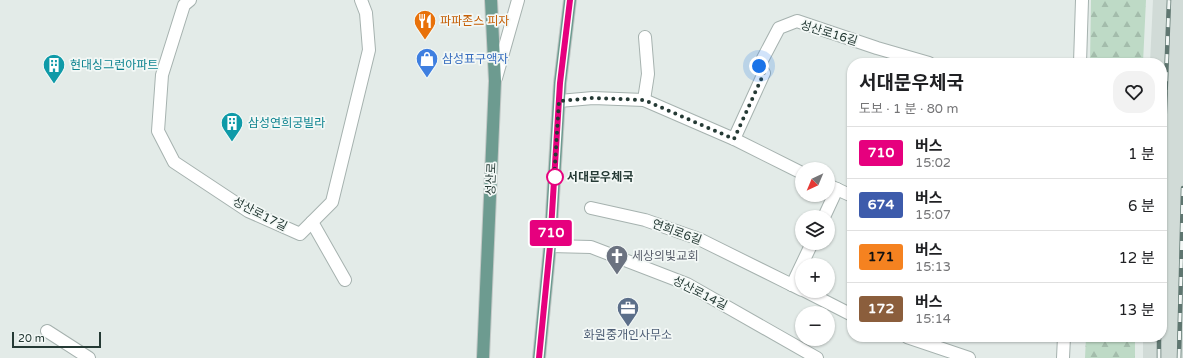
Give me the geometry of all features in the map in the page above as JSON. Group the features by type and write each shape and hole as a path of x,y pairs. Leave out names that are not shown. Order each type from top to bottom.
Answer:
{"main road":[{"name":"성산로","path":"483,358 495,81 491,0"},
{"path":"539,358 550,246 560,83 570,0"}],"street":[{"name":"성산로17길","path":"190,0 184,5 162,75 158,131 174,162 248,211 300,234 332,202 368,50 366,13 361,0"},
{"path":"495,81 518,0"},
{"path":"1080,58 1082,0"},
{"name":"성산로16길","path":"734,139 764,73 759,66 779,28 798,21 877,48 912,58"},
{"path":"644,100 648,74 645,37"},
{"path":"559,101 593,98 644,100 734,139 795,169"},
{"path":"835,188 847,194"},
{"name":"연희로6길","path":"591,208 645,220 699,239 795,286"},
{"path":"312,222 345,280"},
{"name":"성산로14길","path":"550,246 591,248 687,284 817,358"},
{"path":"819,298 847,312"},
{"path":"47,331 89,358"},
{"path":"921,342 969,358"},
{"path":"1063,358 1064,342"}],"shaded area":[{"path":"1153,0 1183,0 1183,358 1143,358 1143,342 1167,342 1167,58 1150,58"}],"green space":[{"path":"1091,0 1146,0 1143,58 1090,58"},
{"path":"1086,342 1135,342 1135,358 1085,358"}],"railway":[{"path":"1167,58 1169,0"},
{"path":"1179,358 1183,188"},
{"path":"1159,342 1159,358"}],"bus line":[{"name":"710","path":"539,358 550,246 560,83 570,0"}],"place":[{"name":"파파존스 피자","path":"425,40"},
{"name":"삼성표구액자","path":"427,78"},
{"name":"현대싱그런아파트","path":"54,84"},
{"name":"삼성연희궁빌라","path":"232,142"},
{"name":"서대문우체국","path":"555,177"},
{"name":"세상의빛교회","path":"617,276"},
{"name":"화원중개인사무소","path":"628,328"}],"route":[{"path":"555,177 554,180 559,101 593,98 644,100 734,139 764,73 759,66"}]}
